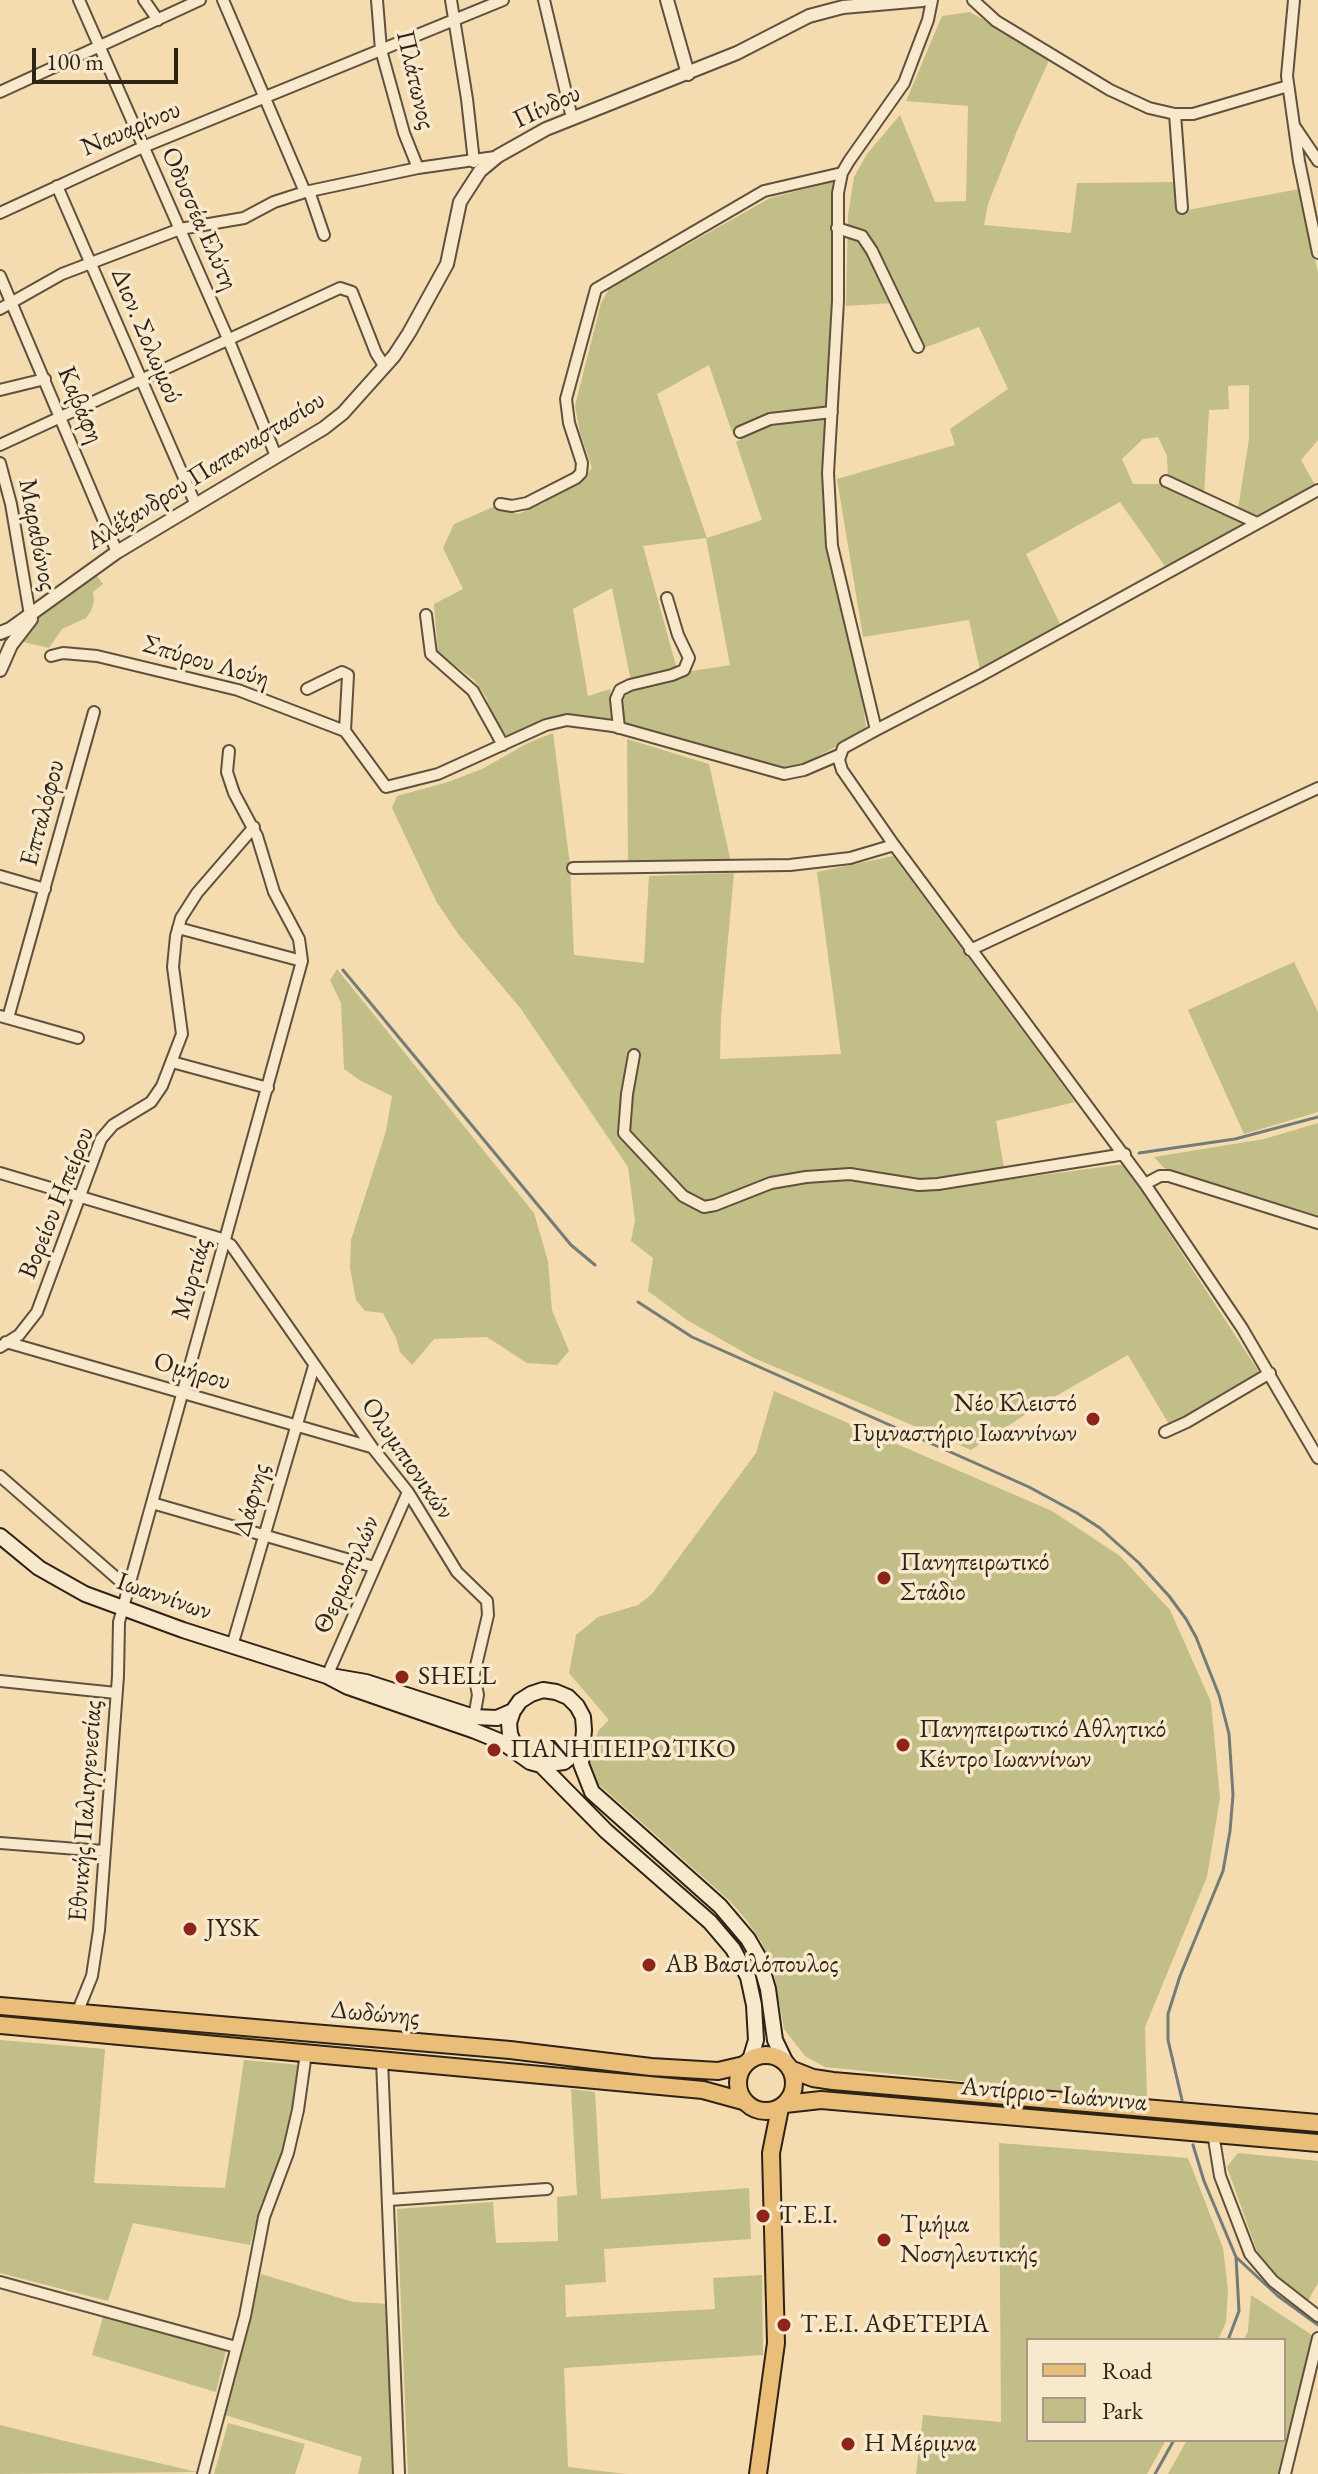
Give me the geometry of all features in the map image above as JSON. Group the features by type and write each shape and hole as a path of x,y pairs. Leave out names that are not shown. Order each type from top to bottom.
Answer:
{"main road":[{"name":"Ιωαννίνων","path":"0,1536 58,1580 122,1609 327,1676"},
{"path":"327,1676 350,1677 474,1717 497,1718 513,1711"},
{"path":"327,1676 348,1687 491,1737 541,1765 606,1831 710,1922 733,1949 748,1977 754,2005 756,2040 738,2079 739,2094 764,2127 771,2153 776,2329 773,2374 758,2474"},
{"path":"520,1755 510,1734 513,1711 520,1701 543,1690 568,1697 583,1717 581,1764 592,1792 720,1906 748,1939 765,1973 775,2040 788,2066 793,2091 782,2106 771,2153"},
{"path":"541,1765 564,1762 581,1743"},
{"name":"Δωδώνης","path":"0,2006 510,2050 651,2067 718,2071 747,2062"},
{"name":"Δωδώνης","path":"0,2025 703,2090 747,2104"},
{"path":"747,2062 765,2055 779,2059 788,2066"},
{"name":"Αντίρριο - Ιωάννινα","path":"788,2066 813,2078 833,2081 1318,2123"},
{"name":"Αντίρριο - Ιωάννινα","path":"782,2106 821,2100 1318,2143"},
{"path":"747,2104 765,2112 782,2106"}],"street":[{"name":"Οδυσσέα Ελύτη","path":"79,0 229,341 276,456"},
{"path":"144,0 158,20"},
{"path":"0,92 200,0"},
{"path":"223,0 324,235"},
{"name":"Πλάτωνος","path":"377,0 381,50 404,133 418,168"},
{"path":"451,0 474,162"},
{"name":"Ναυαρίνου","path":"0,213 143,147 503,0"},
{"path":"544,0 572,118"},
{"path":"667,0 688,74"},
{"name":"Πίνδου","path":"0,309 90,262 180,229 244,218 274,202 307,192 418,168 498,156 572,118 753,46 809,16 843,7 923,0"},
{"path":"876,730 832,546 828,473 838,301 838,193 842,173 904,83 928,20 932,0"},
{"path":"973,0 996,21 1110,90 1149,108 1175,114 1202,112 1288,86"},
{"path":"1294,0 1287,60 1288,86 1318,253"},
{"path":"1175,114 1182,208"},
{"path":"1294,127 1318,161"},
{"name":"Αλέξανδρου Παπαναστασίου","path":"0,633 10,629 117,552 337,419 385,367 409,333 447,264 460,202 480,171 498,156"},
{"path":"500,504 512,506 527,503 581,473 582,463 569,423 566,399 596,289 764,191 842,173"},
{"name":"Διον. Σολωμού","path":"57,186 195,503"},
{"path":"837,228 862,236 918,347"},
{"name":"Καβάφη","path":"0,276 117,552"},
{"path":"0,445 340,288 352,292 376,353 385,367"},
{"path":"0,390 45,379"},
{"path":"740,432 770,419 832,412"},
{"name":"Μαραθώνος","path":"0,463 35,611"},
{"path":"1166,481 1257,523"},
{"path":"307,689 342,672 346,673 349,682 345,731 386,787 438,774 546,725 567,720 589,721 784,774 796,773 839,755 843,748 1318,490"},
{"path":"619,728 616,699 620,690 684,670 689,658 678,635 667,598"},
{"path":"0,670 5,656 35,611"},
{"path":"426,615 431,654 473,691 503,745"},
{"path":"0,642 5,656"},
{"name":"Σπύρου Λούη","path":"51,656 63,653 97,656 238,690 345,731"},
{"name":"Επταλόφου","path":"4,1017 45,889 94,712"},
{"path":"178,928 302,961 299,939 274,892 254,827 234,793 227,772 229,751"},
{"path":"839,755 842,770 894,845 1125,1154 1221,1294 1318,1458"},
{"path":"970,950 1318,788"},
{"name":"Βορείου Ηπείρου","path":"2,1343 25,1329 37,1312 105,1133 151,1102 158,1093 182,1034 173,967 178,928 191,901 254,827"},
{"path":"573,868 790,865 850,858 894,845"},
{"path":"0,876 45,889"},
{"name":"Μυρτιάς","path":"122,1609 302,961"},
{"path":"4,1017 78,1038"},
{"path":"634,1055 625,1106 624,1133 683,1196 704,1207 771,1183 806,1177 850,1174 929,1185 1125,1154"},
{"path":"172,1062 268,1088"},
{"path":"0,1173 226,1241"},
{"path":"1145,1184 1160,1176 1169,1176 1318,1223"},
{"name":"Ολυμπιονικών","path":"226,1241 372,1447 408,1492 457,1572 488,1605 474,1674 478,1695 474,1717"},
{"name":"Ομήρου","path":"2,1343 372,1447"},
{"name":"Δάφνης","path":"232,1646 314,1366"},
{"path":"1165,1432 1270,1373"},
{"path":"0,1476 128,1588"},
{"name":"Θερμοπυλών","path":"327,1676 408,1492"},
{"path":"152,1503 374,1567"},
{"name":"Εθνικής Παλιγγενεσίας","path":"77,2013 90,1983 96,1953 122,1609"},
{"path":"0,1681 116,1693"},
{"path":"0,1843 103,1851"},
{"path":"203,2474 252,2286 264,2217 292,2135 306,2053"},
{"path":"382,2060 399,2474"},
{"path":"1213,2133 1220,2176 1250,2254 1273,2281 1318,2316"},
{"path":"389,2200 547,2189"},
{"path":"0,2282 236,2347"},
{"path":"1285,2474 1318,2338"}],"green space":[{"path":"970,12 1050,58 988,204 984,225 1071,233 1077,183 1179,182 1182,211 1299,189 1318,273 1318,440 1301,460 1315,485 1255,517 1238,509 1249,439 1249,385 1228,386 1229,409 1209,410 1204,495 1168,478 1167,456 1158,437 1143,439 1122,459 1133,484 1165,484 1235,516 1246,525 1167,569 1120,502 1026,554 1061,626 980,670 969,620 863,637 837,479 955,445 950,429 1008,389 979,327 916,351 893,303 846,306 848,215 854,177 867,154 900,115 935,202 966,201 968,106 906,101 942,16"},
{"path":"835,181 832,219 834,283 827,409 770,416 732,432 709,365 657,394 707,538 762,520 736,442 770,422 828,417 823,473 826,548 859,677 866,727 854,737 796,768 771,767 623,726 622,702 628,691 680,678 686,672 730,665 706,538 643,546 678,673 631,681 612,588 573,609 588,696 610,689 616,723 579,715 556,717 511,736 504,734 474,680 438,652 434,604 463,589 443,548 454,524 493,507 518,514 546,502 544,498 586,476 592,468 575,406 601,303 609,289 770,198"},
{"path":"96,575 103,584 93,592 91,611 86,618 62,629 49,648 7,638"},
{"path":"553,733 570,865 574,955 644,963 649,876 734,873 720,1059 841,1054 817,872 893,856 1075,1102 996,1121 1006,1180 1124,1164 1259,1372 1170,1426 1128,1355 1040,1405 971,1450 754,1358 687,1320 648,1291 653,1258 631,1241 635,1220 628,1167 521,1009 459,935 436,901 392,808 397,796 482,769"},
{"path":"627,739 709,764 731,862 628,863"},
{"path":"1294,962 1318,1012 1318,1112 1244,1134 1188,1010"},
{"path":"337,969 534,1213 548,1261 552,1310 569,1351 557,1365 527,1363 487,1337 434,1339 412,1365 400,1352 383,1313 365,1311 356,1300 350,1268 351,1240 386,1131 392,1096 344,1069 341,1003 330,980"},
{"path":"1318,1123 1318,1218 1164,1168 1154,1157 1264,1139"},
{"name":"Πανηπειρωτικό Αθλητικό Κέντρο Ιωαννίνων","path":"774,1391 1052,1511 1120,1556 1170,1610 1211,1702 1220,1798 1207,1877 1145,2027 1147,2100 825,2067 805,2056 784,2029 773,1968 762,1943 747,1921 731,1902 596,1782 590,1765 591,1749 599,1730 609,1720 569,1673 576,1635 598,1617 638,1605 652,1594 756,1453"},
{"path":"0,2040 105,2049 94,2183 225,2188 244,2060 301,2065 283,2154 273,2184 261,2204 250,2245 133,2223 108,2301 0,2273"},
{"path":"571,2089 595,2092 601,2199 749,2188 751,2239 604,2249 606,2282 565,2285 566,2317 715,2309 713,2278 762,2275 763,2355 564,2368 568,2467 626,2474 408,2474 397,2209 493,2202 496,2243 558,2241 557,2197 577,2195"},
{"path":"999,2143 1188,2158 1223,2248 1228,2290 1226,2322 1219,2338 1026,2338 1026,2442 1165,2442 1147,2474 916,2474 923,2415 1001,2422"},
{"path":"1238,2153 1318,2161 1318,2283 1308,2301 1274,2274 1258,2254 1227,2167"},
{"path":"261,2274 353,2302 390,2304 395,2474 358,2474 362,2457 225,2415"},
{"path":"1251,2295 1315,2337 1281,2474 1168,2474 1186,2442 1286,2442 1286,2338 1245,2338"},
{"path":"103,2317 226,2351 216,2392 92,2355"},
{"path":"228,2423 305,2444 295,2474 214,2474"},
{"path":"0,2425 65,2441 197,2472 0,2474"}],"waterway":[{"path":"343,970 571,1245 595,1265"},
{"path":"1139,1153 1235,1139 1318,1117"},
{"path":"638,1302 692,1337 1029,1487 1077,1513 1100,1528 1139,1563 1186,1619 1219,1695 1229,1734 1233,1795 1223,1871 1180,1976 1168,2014 1168,2040 1182,2100"},
{"path":"1193,2145 1204,2181 1236,2257 1278,2296 1318,2325"},
{"path":"1229,2338 1239,2311 1236,2257"},
{"path":"1155,2474 1173,2442"}],"place":[{"name":"Νέο Κλειστό Γυμναστήριο Ιωαννίνων","path":"1093,1419"},
{"name":"Πανηπειρωτικό Στάδιο","path":"884,1578"},
{"name":"SHELL","path":"402,1677"},
{"name":"Πανηπειρωτικό Αθλητικό Κέντρο Ιωαννίνων","path":"903,1745"},
{"name":"ΠΑΝΗΠΕΙΡΩΤΙΚΟ","path":"494,1750"},
{"name":"JYSK","path":"190,1929"},
{"name":"ΑΒ Βασιλόπουλος","path":"649,1965"},
{"name":"Τ.Ε.Ι.","path":"763,2216"},
{"name":"Τμήμα Νοσηλευτικής","path":"884,2240"},
{"name":"Τ.Ε.Ι. ΑΦΕΤΕΡΙΑ","path":"784,2325"},
{"name":"Η Μέριμνα","path":"848,2444"}]}
